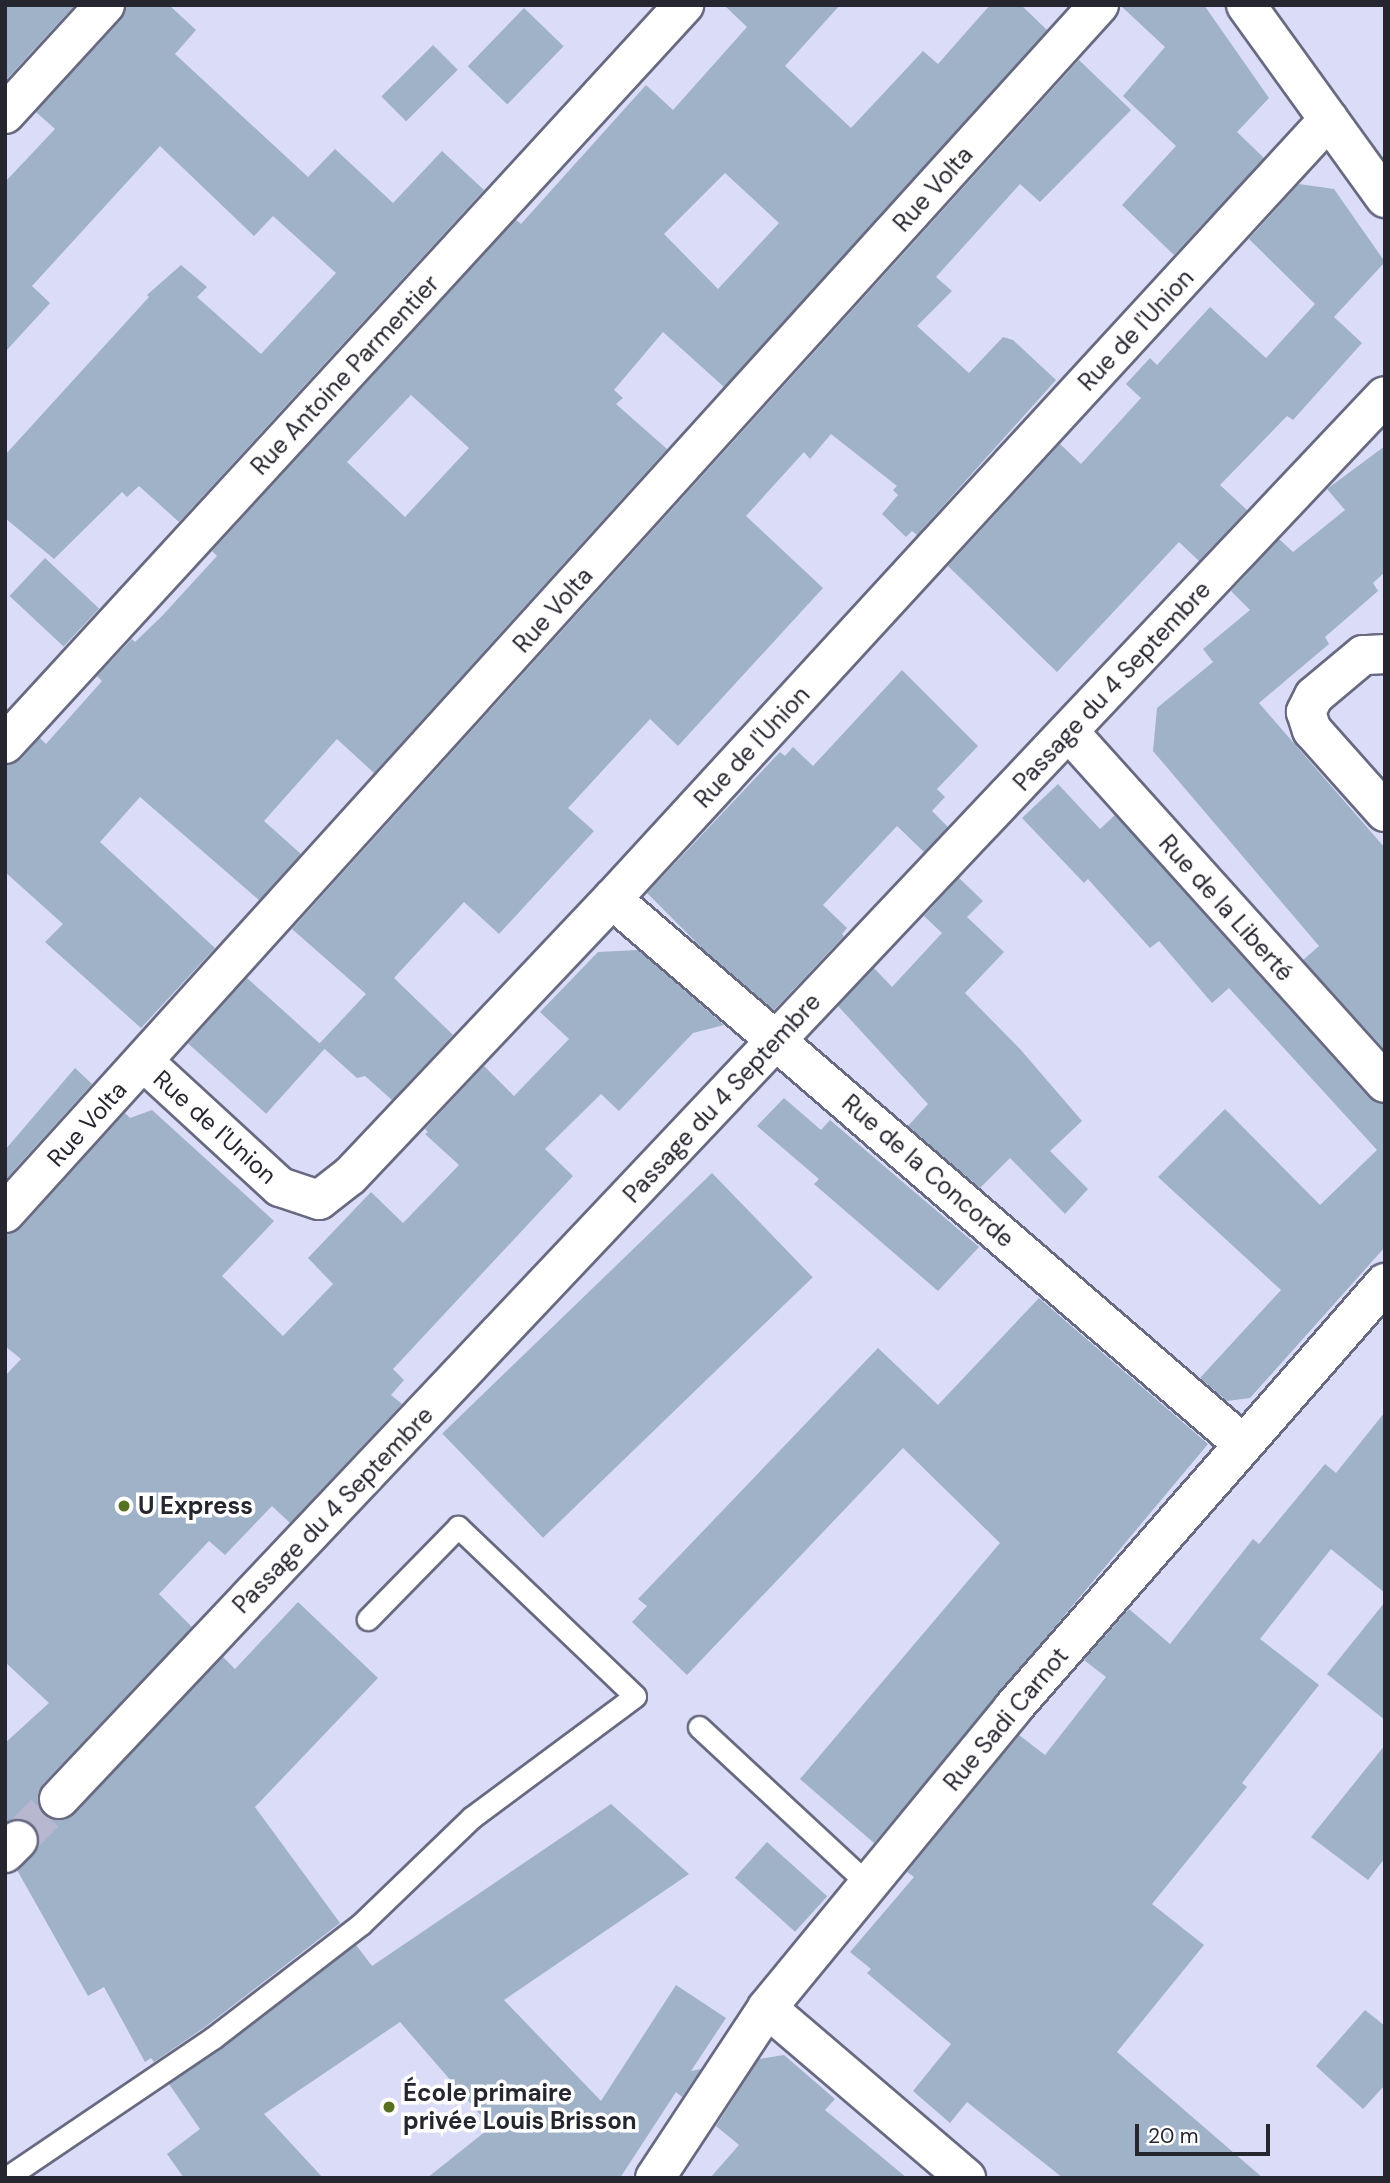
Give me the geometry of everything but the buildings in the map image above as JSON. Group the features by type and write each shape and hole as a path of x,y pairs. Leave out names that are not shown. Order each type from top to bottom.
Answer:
{"street":[{"path":"5,114 105,5"},
{"name":"Rue Antoine Parmentier","path":"5,744 684,5"},
{"name":"Rue Volta","path":"5,1213 1099,5"},
{"path":"1246,5 1385,198"},
{"name":"Rue de l'Union","path":"144,1062 280,1187 318,1200 350,1177 612,900 1329,119"},
{"name":"Passage du 4 Septembre","path":"59,1799 1385,396"},
{"path":"1385,654 1363,655 1314,695 1306,712 1312,730 1385,812"},
{"name":"Rue de la Liberté","path":"1069,732 1385,1083"},
{"name":"Rue de la Concorde","path":"612,900 1243,1444"},
{"name":"Rue Sadi Carnot","path":"655,2178 767,2008 868,1884 1013,1708 1385,1283"},
{"path":"767,2008 966,2178"}],"lane":[{"path":"6,2178 213,2038 361,1924 471,1818 635,1696 458,1527 368,1619"},
{"path":"699,1727 868,1884"}],"tunnel":[{"path":"18,1840 59,1799"}],"place":[{"name":"U Express","path":"124,1506"},
{"name":"École primaire privée Louis Brisson","path":"389,2107"}]}
